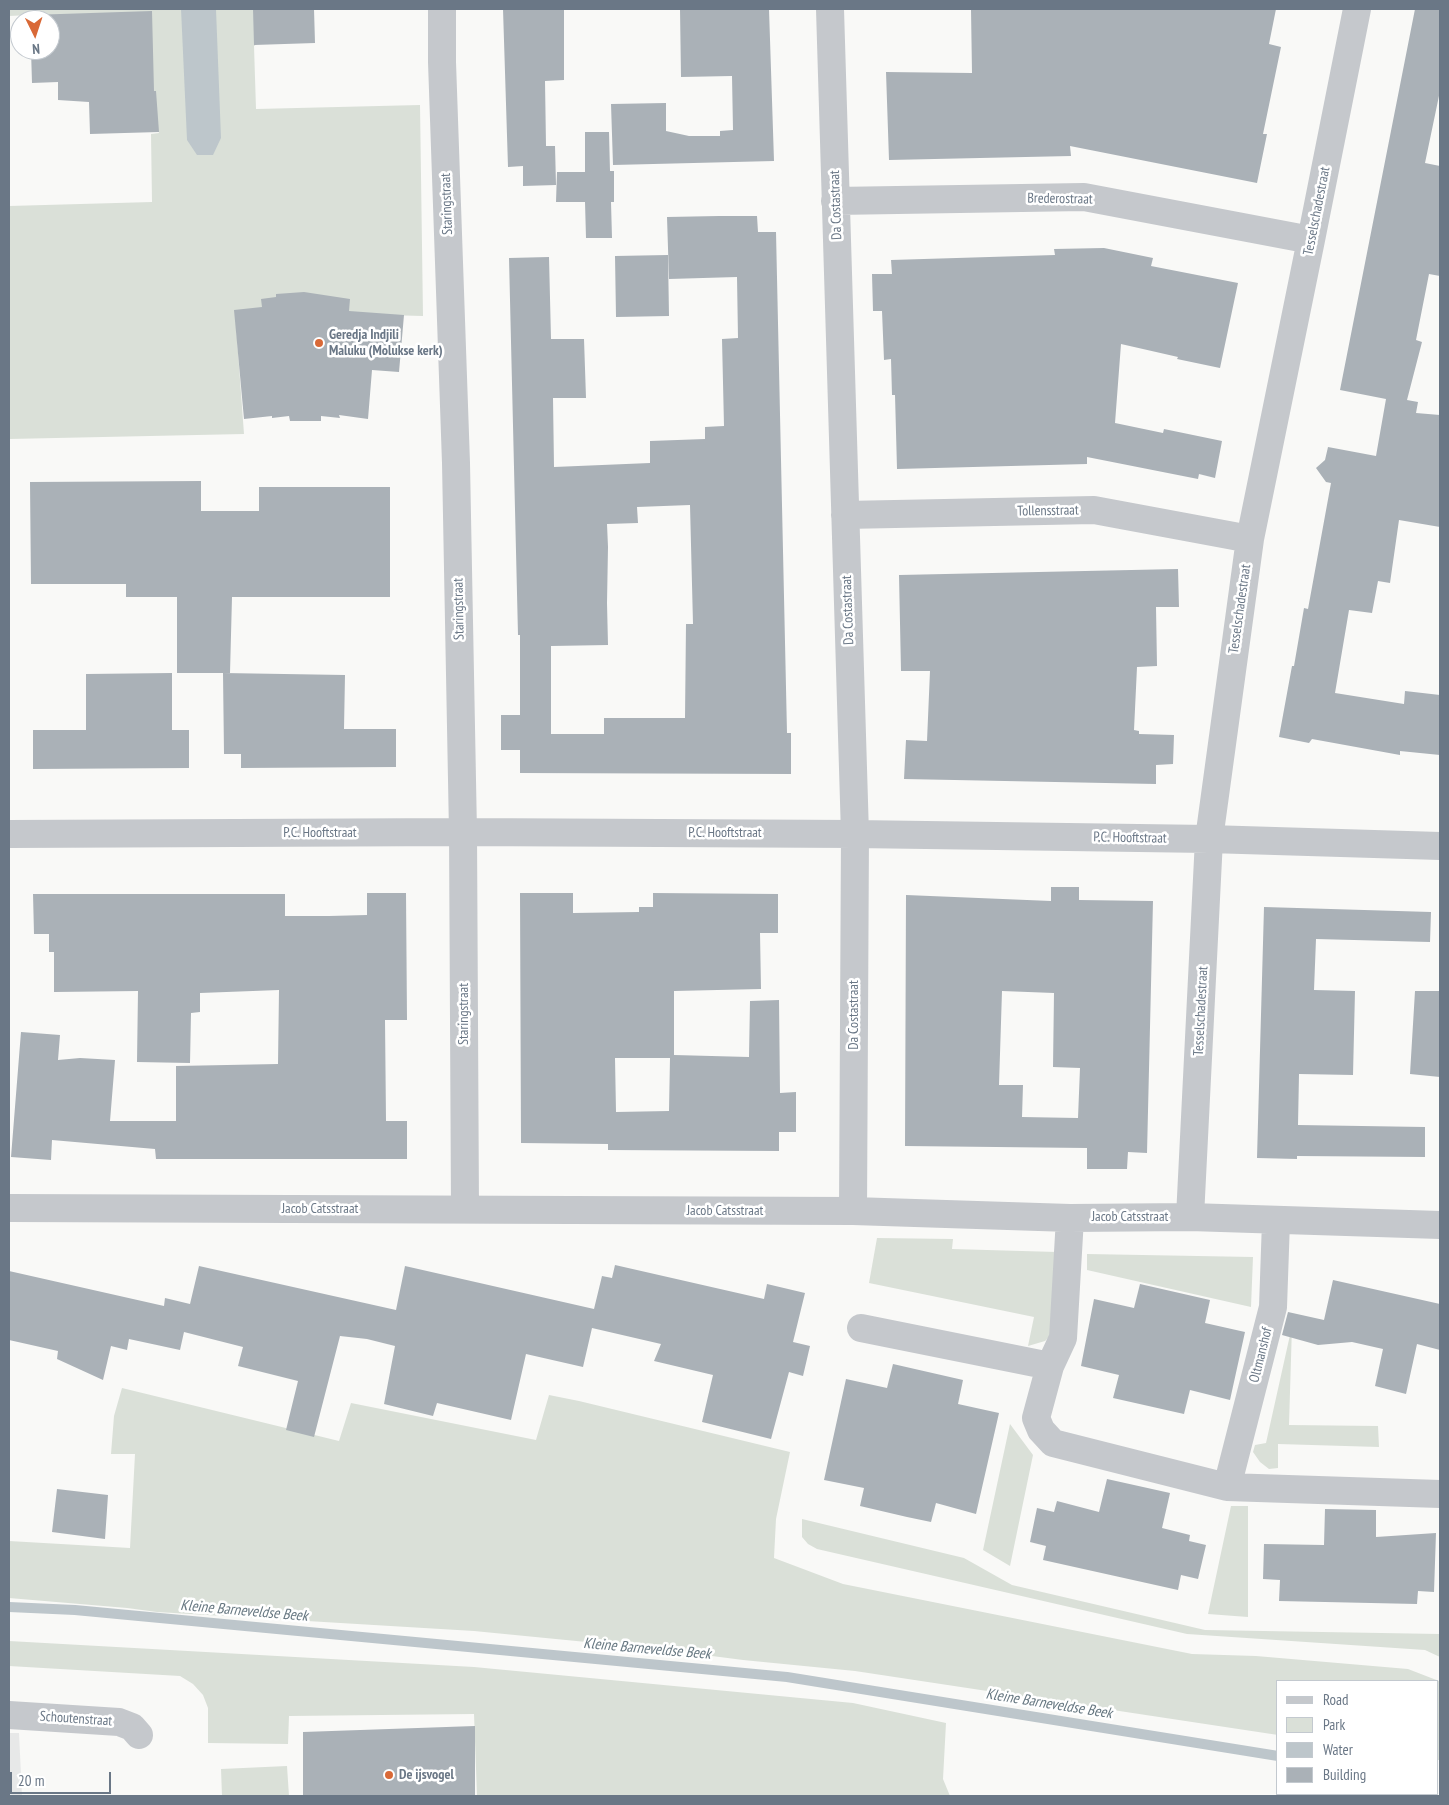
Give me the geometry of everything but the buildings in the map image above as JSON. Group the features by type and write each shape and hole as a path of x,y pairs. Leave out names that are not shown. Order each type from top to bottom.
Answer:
{"street":[{"name":"Staringstraat","path":"442,9 442,62 456,463 463,832 465,1209"},
{"name":"Da Costastraat","path":"830,9 855,834 853,1212"},
{"name":"Tesselschadestraat","path":"1190,1217 1209,839 1250,539 1312,240 1357,9"},
{"name":"Brederostraat","path":"835,201 1084,197 1312,240"},
{"name":"Tollensstraat","path":"844,515 1094,510 1250,539"},
{"name":"P.C. Hooftstraat","path":"9,834 463,832 855,834 1209,839 1440,846"},
{"name":"Jacob Catsstraat","path":"9,1208 853,1212 1070,1218 1190,1217 1440,1225"},
{"path":"1070,1218 1063,1338 1050,1366 1036,1418 1041,1430 1053,1443 1228,1487 1440,1494"},
{"name":"Oltmanshof","path":"1228,1487 1273,1307 1276,1221"},
{"path":"861,1328 1050,1366"},
{"name":"Schoutenstraat","path":"9,1716 119,1722 132,1727 139,1735"}],"shaded area":[{"path":"9,1733 19,1733 22,1796 9,1796"}],"green space":[{"path":"9,9 306,9 254,46 256,109 420,105 423,316 235,311 244,434 9,439 9,206 152,202 151,134 159,133 150,109 60,29 60,10 10,10 9,16"},
{"path":"877,1238 953,1239 952,1249 1057,1252 1051,1335 1045,1341 1028,1346 1034,1317 869,1283"},
{"path":"1087,1254 1253,1257 1251,1307 1087,1270"},
{"path":"1292,1326 1289,1425 1378,1426 1379,1447 1278,1444 1278,1468 1269,1469 1260,1462 1253,1452 1255,1445 1266,1443"},
{"path":"122,1388 339,1441 351,1403 536,1440 549,1395 790,1452 776,1519 774,1558 843,1584 1192,1654 1256,1656 1408,1669 1436,1680 1276,1680 1276,1735 855,1671 658,1649 474,1631 157,1612 9,1598 9,1541 130,1548 135,1454 111,1454 114,1416"},
{"path":"1010,1424 1033,1455 1010,1566 983,1550"},
{"path":"1231,1506 1248,1506 1248,1617 1208,1614"},
{"path":"802,1519 964,1558 1012,1585 1205,1630 1440,1634 1440,1657 1425,1650 1187,1634 817,1549 808,1544 802,1537"},
{"path":"9,1641 474,1667 853,1703 946,1723 943,1779 950,1796 477,1796 474,1714 289,1716 288,1744 208,1743 208,1708 203,1695 193,1684 180,1676 9,1666"},
{"path":"1439,1681 1440,1683 1439,1760"},
{"path":"287,1766 289,1796 222,1796 221,1769"},
{"path":"1362,1795 1437,1796 1362,1796"}],"water":[{"path":"181,9 216,9 221,138 213,155 197,155 187,140"}],"waterway":[{"name":"Kleine Barneveldse Beek","path":"9,1607 75,1610 787,1677 1276,1756"}],"place":[{"name":"Geredja Indjili Maluku (Molukse kerk)","path":"319,343"},
{"name":"De ijsvogel","path":"389,1775"}]}
